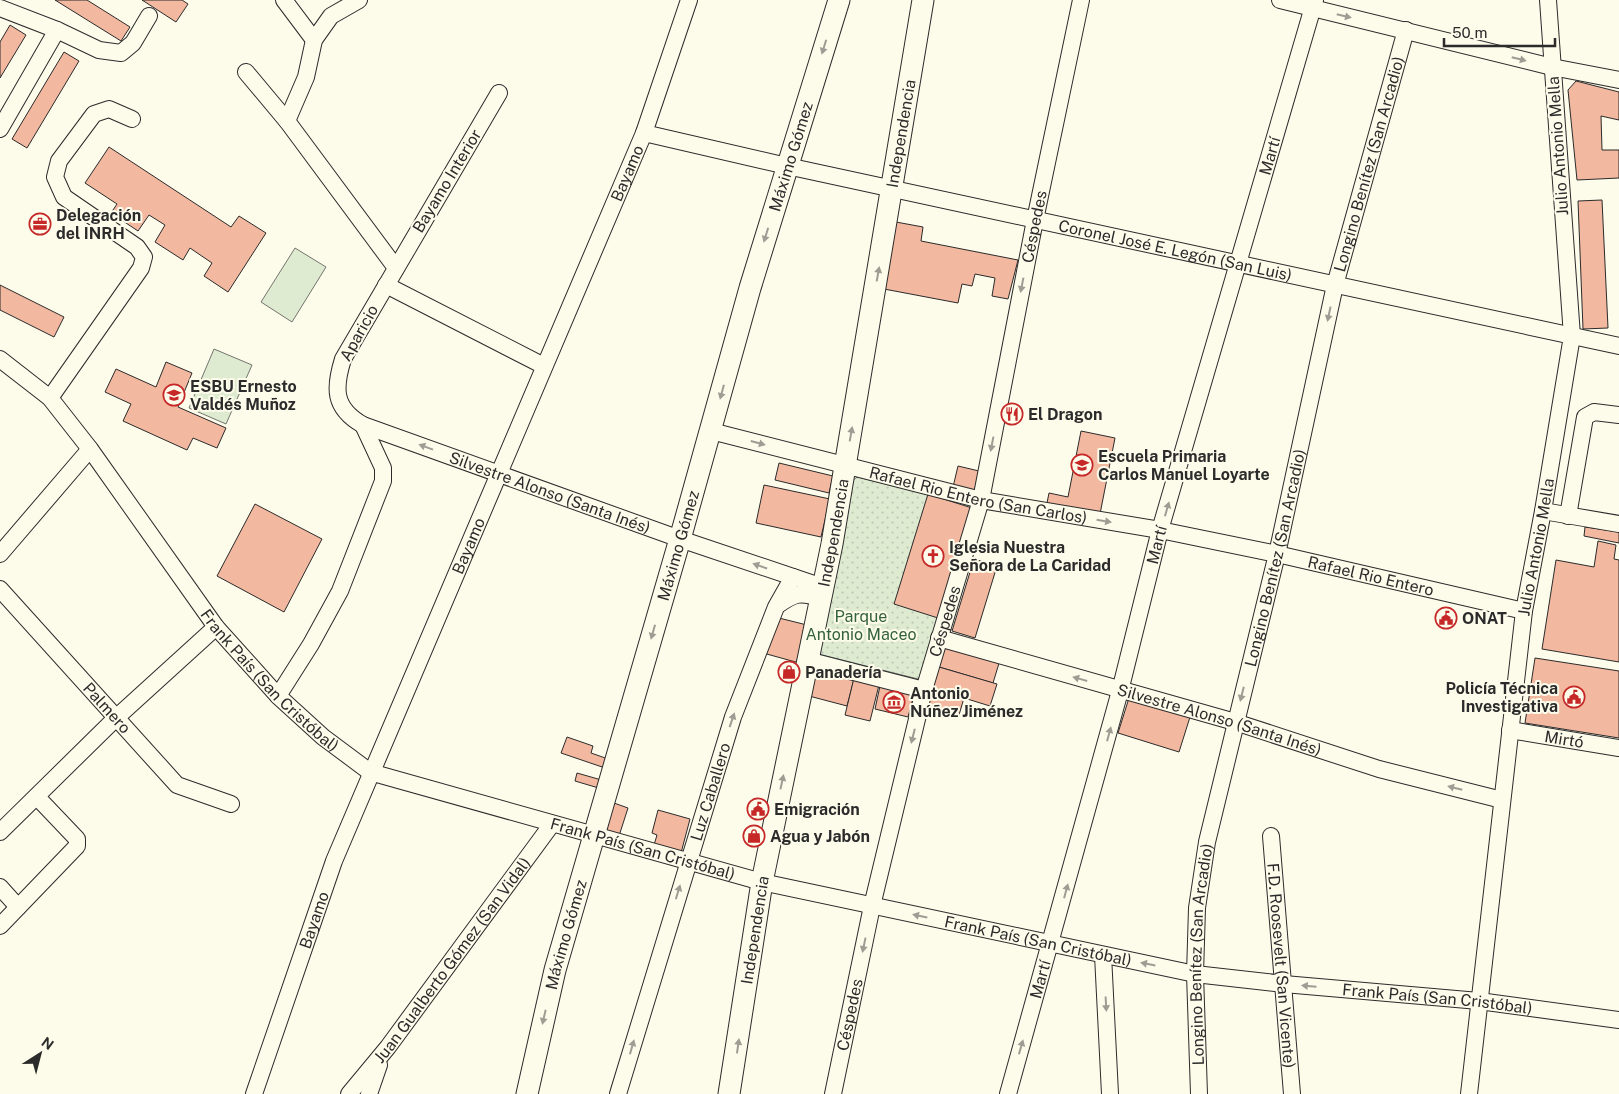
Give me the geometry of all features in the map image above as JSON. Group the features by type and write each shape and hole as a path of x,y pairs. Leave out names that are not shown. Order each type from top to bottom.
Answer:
{"main road":[{"name":"Máximo Gómez","path":"527,1094 555,970 711,431 750,288 839,0"},
{"name":"Independencia","path":"730,1094 762,882 845,466 923,0"}],"street":[{"path":"284,0 314,40"},
{"path":"287,121 306,77 314,40 331,16 359,0"},
{"name":"Bayamo","path":"257,1093 334,861 370,772 644,133 689,0"},
{"name":"Céspedes","path":"833,1094 872,906 924,690 981,500 1035,220 1082,0"},
{"path":"1280,0 1314,4 1406,30 1552,67 1619,80"},
{"name":"Julio Antonio Mella","path":"1469,1094 1524,611 1543,511 1572,336 1548,0"},
{"name":"Martí","path":"1008,1094 1120,691 1160,530 1314,4"},
{"path":"0,8 57,30 99,50 121,53 133,43 149,16"},
{"path":"0,129 57,30"},
{"name":"Longino Benítez (San Arcadio)","path":"1199,1094 1195,974 1197,908 1207,842 1277,554 1335,285 1406,30"},
{"path":"246,72 287,121 396,268"},
{"name":"Bayamo Interior","path":"396,268 499,94"},
{"path":"50,398 141,268 144,257 137,247 64,197 55,177 59,161 94,114 109,109 132,119"},
{"name":"Coronel José E. Legón (San Luis)","path":"644,133 892,189 1619,346"},
{"name":"Aparicio","path":"278,696 311,644 340,591 383,481 383,468 363,424 346,412 337,396 336,381 343,359 396,268"},
{"path":"386,285 544,366"},
{"name":"Frank País (San Cristóbal)","path":"0,359 50,398 90,449 216,628 278,696 323,737 370,772 762,882 1195,974 1284,984 1479,1001 1619,1020"},
{"path":"1568,516 1585,417 1594,412 1619,415"},
{"name":"Silvestre Alonso (Santa Inés)","path":"363,424 680,539 793,577 821,592"},
{"name":"Rafael Rio Entero (San Carlos)","path":"711,431 981,500 1160,530"},
{"path":"0,554 90,449"},
{"path":"1543,511 1619,524"},
{"name":"Rafael Rio Entero","path":"1160,530 1277,554 1524,611"},
{"name":"Luz Caballero","path":"618,1094 733,717 776,607 793,577"},
{"name":"Palmero","path":"0,589 177,785 230,804"},
{"path":"776,607 791,596 821,592"},
{"path":"0,832 38,797 116,717 216,628"},
{"name":"Silvestre Alonso (Santa Inés)","path":"939,638 1120,691 1235,722 1379,769 1502,800"},
{"path":"807,660 924,690"},
{"name":"Mirtó","path":"1510,730 1619,748"},
{"path":"0,926 77,846 78,842 38,797"},
{"name":"Juan Gualberto Gómez (San Vidal)","path":"349,1094 388,1047 552,824"},
{"name":"F.D. Roosevelt (San Vicente)","path":"1271,836 1292,1094"},
{"path":"0,887 18,907"},
{"path":"1103,955 1110,1094"},
{"path":"369,1094 372,1081 388,1047"}],"green space":[{"path":"295,248 326,267 292,322 261,302"},
{"path":"214,349 252,365 226,424 189,408"},
{"name":"Parque Antonio Maceo","path":"857,477 928,494 938,618 922,680 818,654 848,485"}],"building":[{"path":"55,0 87,0 130,27 121,41"},
{"path":"142,0 182,0 188,4 176,22"},
{"path":"10,25 26,35 0,78 0,42"},
{"path":"64,52 79,61 27,148 12,139"},
{"path":"1576,81 1619,92 1619,120 1601,116 1602,150 1619,150 1619,178 1577,180 1568,90"},
{"path":"109,147 231,227 239,216 266,233 228,292 204,276 212,263 190,248 183,260 155,242 165,225 149,215 138,231 111,213 117,204 85,183"},
{"path":"1602,200 1608,328 1583,329 1578,201"},
{"path":"896,222 923,227 921,241 1018,260 1008,299 992,296 995,278 975,274 972,286 962,284 958,303 884,289"},
{"path":"0,285 64,317 54,337 0,310"},
{"path":"166,362 192,373 178,407 226,428 217,448 193,438 187,450 123,421 131,404 105,392 116,369 156,387"},
{"name":"Escuela Primaria Carlos Manuel Loyarte","path":"1081,431 1115,438 1100,514 1047,503 1049,493 1068,497"},
{"path":"779,463 833,476 829,493 775,480"},
{"path":"958,466 979,471 975,492 953,487"},
{"path":"764,485 830,499 821,537 756,523"},
{"name":"Iglesia Nuestra Señora de La Caridad","path":"928,494 972,508 938,618 894,604"},
{"path":"255,504 322,539 284,612 217,576"},
{"path":"1585,527 1619,532 1619,543 1584,536"},
{"path":"1598,541 1616,545 1614,559 1619,560 1619,662 1542,649 1556,560 1594,567"},
{"path":"974,559 997,566 975,638 952,631"},
{"path":"779,618 811,626 803,664 763,653"},
{"path":"946,644 1000,660 993,683 939,667"},
{"name":"Policía Técnica Investigativa","path":"1535,658 1619,671 1619,738 1525,723"},
{"path":"939,667 997,684 990,706 964,698 959,715 928,705"},
{"path":"816,669 854,679 847,706 809,696"},
{"path":"854,678 879,685 870,721 845,715"},
{"name":"Antonio Núñez Jiménez","path":"880,686 914,695 908,717 875,709"},
{"path":"1129,698 1190,717 1179,752 1118,733"},
{"path":"567,737 593,746 591,753 611,760 608,769 561,753"},
{"path":"577,773 605,781 602,789 575,781"},
{"path":"614,803 628,808 619,836 604,831"},
{"path":"658,810 690,819 681,853 654,845 657,835 652,833"}],"place":[{"name":"Delegación del INRH","path":"40,224"},
{"name":"ESBU Ernesto Valdés Muñoz","path":"174,395"},
{"name":"El Dragon","path":"1012,414"},
{"name":"Escuela Primaria Carlos Manuel Loyarte","path":"1082,465"},
{"name":"Iglesia Nuestra Señora de La Caridad","path":"933,556"},
{"name":"ONAT","path":"1446,618"},
{"name":"Panadería","path":"789,672"},
{"name":"Policía Técnica Investigativa","path":"1574,697"},
{"name":"Antonio Núñez Jiménez","path":"894,702"},
{"name":"Emigración","path":"758,809"},
{"name":"Agua y Jabón","path":"754,836"}]}
